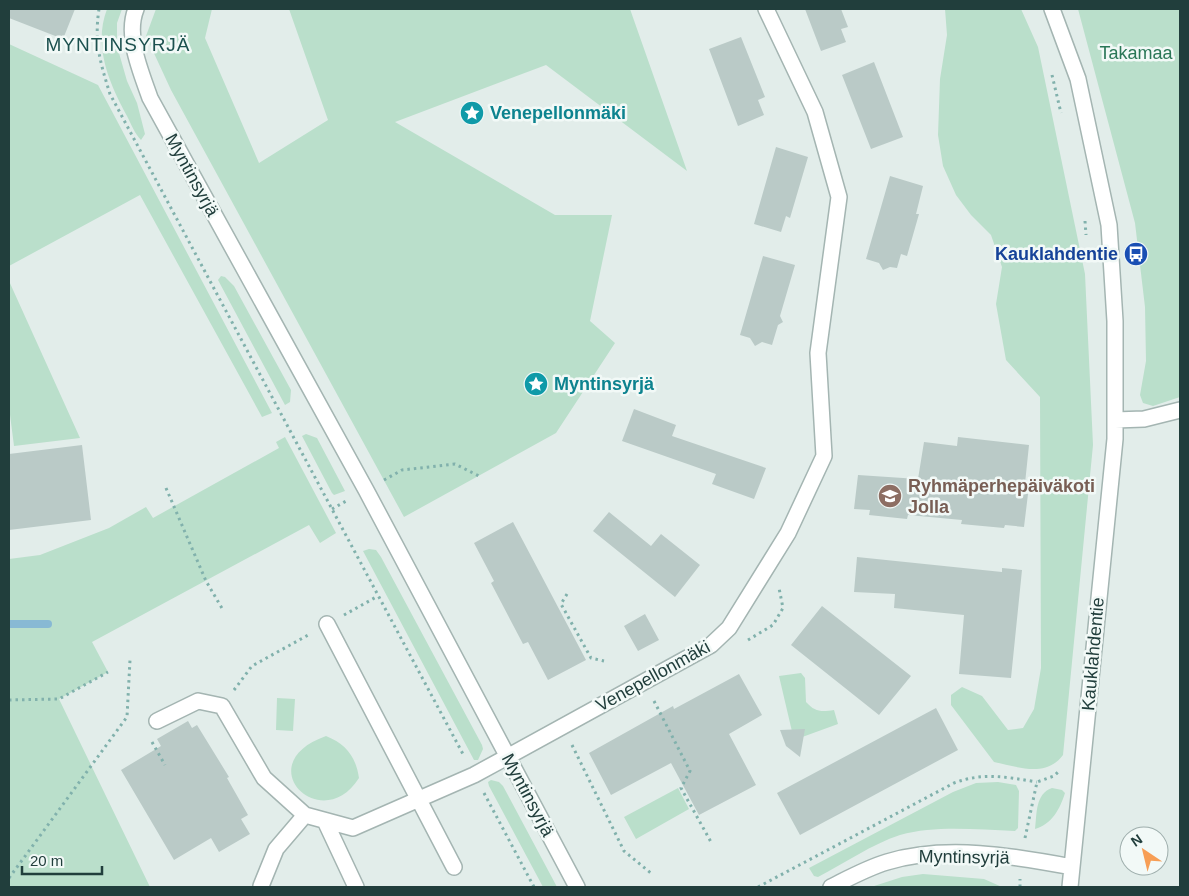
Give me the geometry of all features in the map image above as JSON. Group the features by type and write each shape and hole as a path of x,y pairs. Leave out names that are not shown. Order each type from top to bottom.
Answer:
{"street":[{"name":"Myntinsyrjä","path":"136,9 134,16 134,43 150,98 366,490 577,887"},
{"name":"Venepellonmäki","path":"305,816 353,828 474,775 711,645 728,628 788,533 824,456 818,353 840,197 815,112 766,9"},
{"name":"Kauklahdentie","path":"1052,9 1078,79 1109,225 1114,321 1115,439 1070,887"},
{"path":"1115,420 1144,418 1180,410"},
{"path":"327,624 454,867"},
{"path":"156,721 198,701 222,706 264,778 305,816 276,849 261,886"},
{"path":"325,821 356,887"},
{"name":"Myntinsyrjä","path":"831,887 865,870 916,855 964,853 1023,858 1072,867"}],"path":[{"path":"99,9 96,29 98,56 110,94 534,887"},
{"path":"1051,72 1063,118"},
{"path":"1083,212 1087,241"},
{"path":"384,480 402,470 456,464 479,476"},
{"path":"166,488 206,581 223,610"},
{"path":"567,594 562,604 591,658 604,661"},
{"path":"222,706 252,666 378,596"},
{"path":"9,878 127,717 130,660"},
{"path":"9,700 59,699 108,672"},
{"path":"650,694 690,771 682,788 711,842"},
{"path":"569,737 624,851 652,874"},
{"path":"758,887 954,783 969,777 988,775 1037,782 1054,776 1064,766"},
{"path":"1026,828 1037,782"}],"green space":[{"path":"107,9 122,9 117,23 117,46 127,81 137,103 145,134 141,140 114,91 105,64 102,37"},
{"path":"156,9 212,9 205,38 259,163 328,120 289,9 630,9 687,171 546,65 395,122 555,215 612,215 590,321 615,343 556,433 404,517 171,90 146,36"},
{"path":"945,9 1021,9 1038,47 1085,274 1093,445 1063,755 1056,762 1040,769 1022,768 994,762 951,705 951,695 962,687 982,696 1008,730 1023,728 1034,709 1041,668 1040,397 1006,360 996,304 1002,267 991,235 971,215 956,195 943,166 938,135 940,79 947,35"},
{"name":"Takamaa","path":"1078,9 1180,9 1180,397 1153,406 1143,403 1140,395 1146,361 1145,307 1135,223"},
{"path":"9,44 98,85 272,413 262,417 140,195 9,266"},
{"path":"221,276 225,277 234,286 291,390 290,402 285,405 218,280"},
{"path":"9,281 80,438 14,446 9,407"},
{"path":"306,434 317,438 345,491 334,495 332,493 302,436"},
{"path":"285,437 336,533 320,543 309,525 92,642 108,672 59,699 150,887 9,887 9,559 40,555 109,528 146,507 153,518 279,448 276,442"},
{"path":"369,549 376,550 381,557 482,745 483,749 478,760 474,760 363,551"},
{"path":"801,673 805,678 806,702 818,711 834,710 838,724 794,740 779,676"},
{"path":"277,698 295,699 293,731 276,730"},
{"path":"326,736 339,743 349,752 358,770 359,778 344,794 327,800 311,798 299,790 292,777 293,763 303,748"},
{"path":"491,780 499,782 503,786 557,887 543,887 489,786 488,782"},
{"path":"998,782 1016,785 1019,791 1018,828 1015,831 957,829 914,832 879,843 818,877 814,876 809,868 953,792 976,783"},
{"path":"678,788 689,809 636,839 624,817"},
{"path":"1052,788 1062,790 1065,793 1063,799 1051,820 1035,829 1038,805 1042,795"},
{"path":"923,874 984,879 1002,887 871,887 902,877"}],"building":[{"path":"9,9 75,9 63,39 9,18"},
{"path":"805,9 841,9 848,27 841,29 846,42 821,51"},
{"path":"741,37 765,97 758,100 764,115 738,126 709,49"},
{"path":"874,62 903,137 871,149 842,75"},
{"path":"776,147 808,157 790,218 786,216 781,232 754,224"},
{"path":"890,176 923,186 916,214 919,214 907,256 901,254 897,268 890,267 883,270 879,263 866,259"},
{"path":"763,256 795,265 780,316 783,322 778,325 772,345 762,342 755,346 750,338 740,335"},
{"path":"634,409 676,425 672,436 766,468 754,499 712,484 716,474 622,441"},
{"path":"958,437 1029,445 1024,493 1028,494 1024,527 1005,525 1004,528 961,524 962,520 908,515 907,519 869,515 870,510 854,509 858,475 918,479 924,442 957,446"},
{"path":"82,445 91,520 9,530 9,454"},
{"path":"609,512 651,546 661,534 700,565 675,597 593,531"},
{"path":"513,522 586,660 548,680 528,642 523,644 491,583 494,581 474,543"},
{"path":"857,557 1002,572 1002,568 1022,570 1011,678 959,674 964,615 894,608 895,594 854,592"},
{"path":"822,606 911,676 879,715 791,645"},
{"path":"645,614 659,640 638,651 624,626"},
{"path":"739,674 762,715 729,734 756,785 699,815 671,763 611,795 589,753 673,706 674,709"},
{"path":"936,708 958,750 800,835 777,793"},
{"path":"188,721 192,728 197,725 229,777 227,778 248,815 241,819 250,834 219,852 211,838 174,860 121,770 161,746 157,739"},
{"path":"805,729 800,757 786,746 780,730"}],"waterway":[{"path":"9,624 48,624"}],"place":[{"name":"Venepellonmäki","path":"472,113"},
{"name":"Kauklahdentie","path":"1136,254"},
{"name":"Myntinsyrjä","path":"536,384"},
{"name":"Ryhmäperhepäiväkoti Jolla","path":"890,496"}],"district":[{"name":"MYNTINSYRJÄ","path":"118,44"}]}
